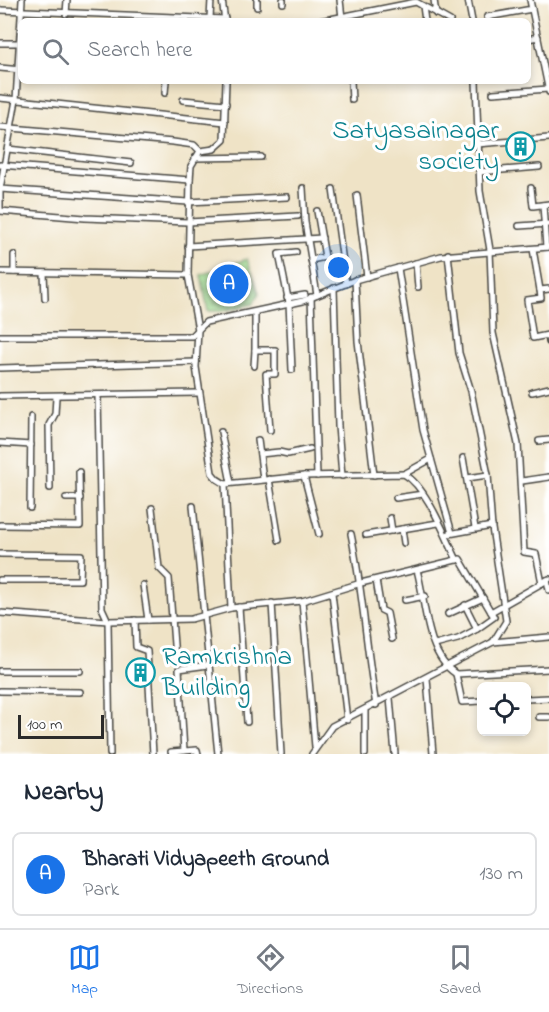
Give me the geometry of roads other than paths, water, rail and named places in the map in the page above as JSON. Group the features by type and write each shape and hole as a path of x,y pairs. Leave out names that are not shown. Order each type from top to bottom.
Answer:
{"street":[{"path":"21,18 22,0"},
{"path":"66,14 67,0"},
{"path":"0,10 210,18 211,0"},
{"path":"222,0 225,18"},
{"path":"257,0 257,7"},
{"path":"340,0 342,18 409,2 416,2 443,18"},
{"path":"434,0 436,14"},
{"path":"468,0 471,18"},
{"path":"493,93 549,90 530,0"},
{"path":"423,6 425,18"},
{"path":"487,18 532,9"},
{"path":"531,38 538,37"},
{"path":"0,43 18,43"},
{"path":"0,68 18,70"},
{"path":"18,80 11,127 2,165 0,208 85,218 188,222 298,216"},
{"path":"165,93 166,84"},
{"path":"226,84 224,140 214,149 200,151 195,158 188,202 188,275 198,330 196,362 199,393 210,464 217,480 228,483 304,476 404,474 431,459"},
{"path":"351,84 352,100"},
{"path":"476,84 477,144 490,250 493,333 513,415 522,481 524,552 536,554 549,590"},
{"path":"0,98 225,122"},
{"path":"183,100 226,104"},
{"path":"0,127 173,142 194,145 200,151"},
{"path":"477,144 549,138"},
{"path":"5,153 130,163"},
{"path":"195,158 261,157"},
{"path":"2,165 190,180"},
{"path":"479,172 539,167"},
{"path":"303,188 311,260 317,476"},
{"path":"0,336 192,336 206,322 255,312 311,296 355,280 448,254 547,247 546,204 533,206 531,188"},
{"path":"0,189 188,202 288,197"},
{"path":"333,189 346,284"},
{"path":"357,195 367,278"},
{"path":"311,260 325,257 317,211"},
{"path":"519,226 547,224"},
{"path":"188,246 322,238"},
{"path":"533,249 541,298 527,300 533,338 548,335 549,342"},
{"path":"292,370 288,301 279,254 296,252"},
{"path":"448,254 459,353 471,391 488,475 492,526 506,621 494,642"},
{"path":"14,255 14,272"},
{"path":"416,263 418,287"},
{"path":"398,268 418,404 452,533"},
{"path":"0,272 188,275"},
{"path":"44,273 45,298"},
{"path":"355,280 358,341 374,475"},
{"path":"334,288 338,426 342,476"},
{"path":"540,290 549,289"},
{"path":"254,366 255,312"},
{"path":"255,350 275,351 275,374 266,374 270,430"},
{"path":"0,368 196,362"},
{"path":"532,392 549,388"},
{"path":"0,396 56,397 199,393"},
{"path":"98,395 102,608 108,621 110,754"},
{"path":"50,488 49,425 56,414 56,397"},
{"path":"30,508 31,417"},
{"path":"220,432 228,483 231,608"},
{"path":"258,440 279,540"},
{"path":"539,441 549,440"},
{"path":"0,443 31,445"},
{"path":"260,454 279,452 288,454 310,449"},
{"path":"463,458 475,528"},
{"path":"0,525 80,526 79,472"},
{"path":"404,474 412,479 423,494 457,560"},
{"path":"467,478 488,475"},
{"path":"304,476 319,534"},
{"path":"522,481 549,477"},
{"path":"396,498 423,494"},
{"path":"66,498 80,498"},
{"path":"193,506 218,754"},
{"path":"152,508 159,568 169,578 175,658"},
{"path":"390,518 392,531"},
{"path":"366,535 438,523"},
{"path":"444,535 492,526"},
{"path":"402,529 404,543"},
{"path":"351,534 361,583 368,655 376,705"},
{"path":"0,554 81,555 80,580 0,580"},
{"path":"0,613 108,621 191,619 231,608 302,601 361,583 460,559 494,617 458,639 435,645"},
{"path":"417,570 435,645 446,668 456,674 549,669"},
{"path":"376,580 381,610 387,613 392,639"},
{"path":"491,612 546,580"},
{"path":"143,585 148,620"},
{"path":"332,593 347,720"},
{"path":"405,600 425,596"},
{"path":"447,614 483,597"},
{"path":"302,601 315,747"},
{"path":"272,603 281,754"},
{"path":"465,605 477,629"},
{"path":"239,607 247,722"},
{"path":"135,620 136,647 147,651 153,754"},
{"path":"312,754 332,726 365,711 494,642 549,637"},
{"path":"184,751 179,669 208,665"},
{"path":"0,671 80,671"},
{"path":"456,674 462,702 477,701"},
{"path":"427,678 433,754"},
{"path":"0,690 80,692"},
{"path":"390,698 395,754"},
{"path":"531,699 549,698"},
{"path":"364,754 365,711"},
{"path":"539,717 549,717"},
{"path":"171,752 197,750 198,754"}],"place":[{"name":"Satyasainagar society","path":"520,147"},
{"name":"Bharati Vidyapeeth Ground","path":"229,284"},
{"name":"Ramkrishna Building","path":"141,673"}]}
